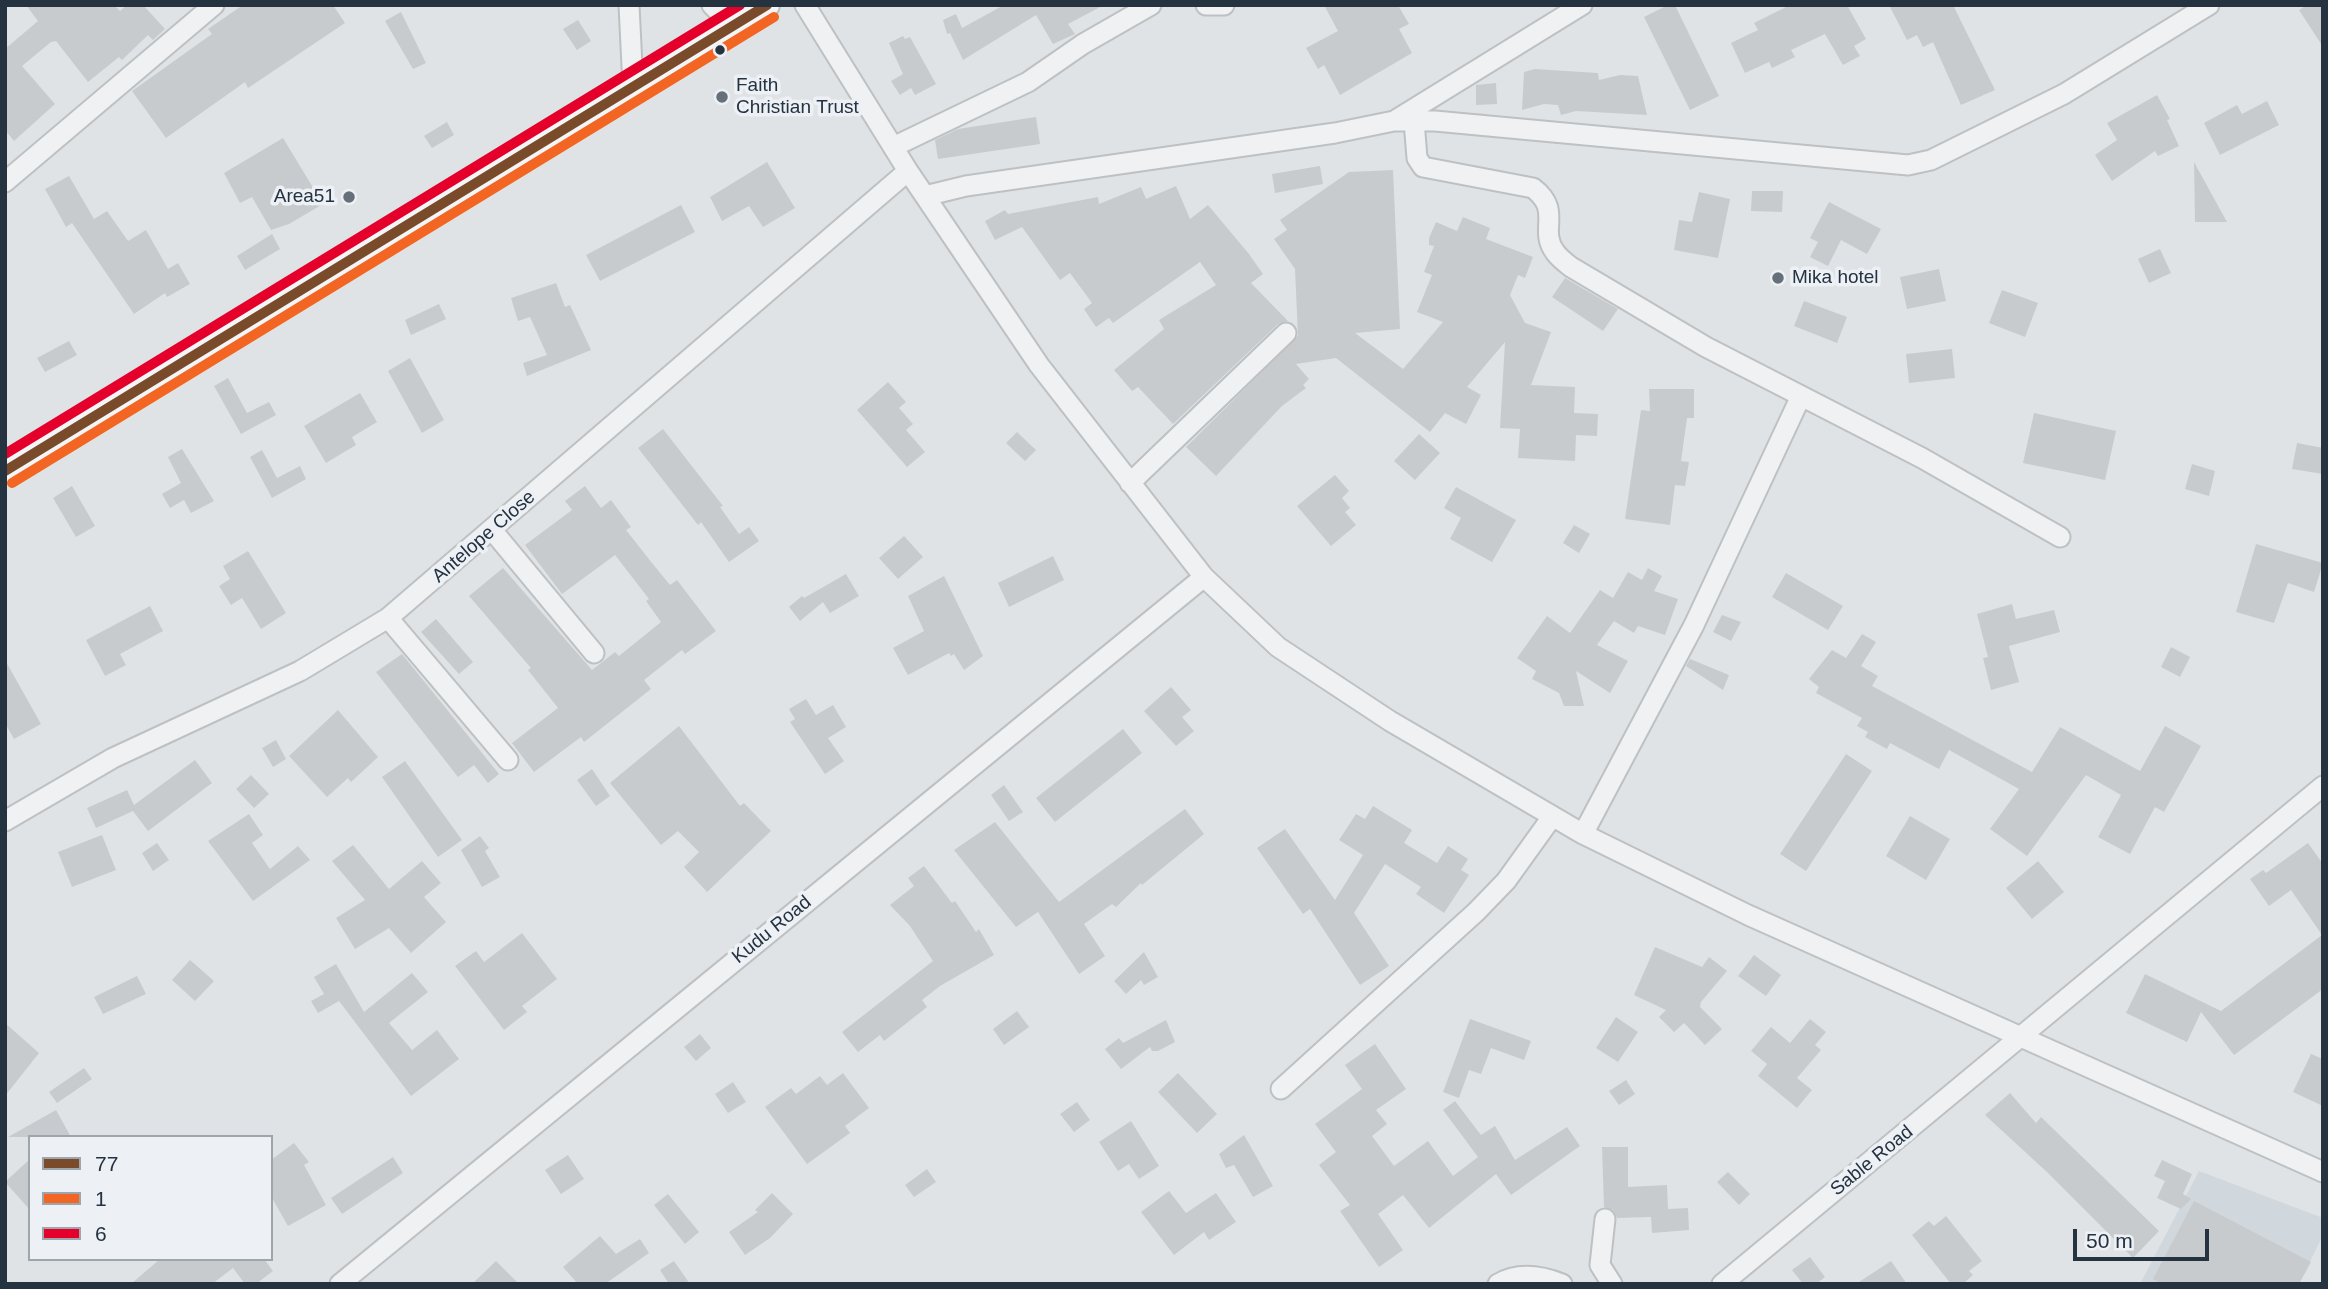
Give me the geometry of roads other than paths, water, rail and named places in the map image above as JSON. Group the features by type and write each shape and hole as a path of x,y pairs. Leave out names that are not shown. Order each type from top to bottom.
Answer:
{"main road":[{"path":"5,471 767,5"}],"street":[{"path":"5,182 214,5"},
{"path":"629,5 633,87"},
{"path":"712,5 733,26"},
{"path":"805,5 908,172 1015,332 1204,577 1278,647 1346,693 1583,834 1748,915 2323,1172"},
{"path":"893,147 1028,82 1083,44 1151,5"},
{"path":"1206,5 1224,5"},
{"path":"1394,121 1582,5"},
{"path":"925,196 966,186 1335,133 1394,121 1908,165 1931,160 2064,94 2209,5"},
{"path":"1414,121 1417,158 1423,167 1533,188 1546,198 1550,216 1549,239 1555,253 1571,267 1663,323 1922,458 2060,537"},
{"name":"Antelope Close","path":"5,821 113,758 300,671 388,618 908,172"},
{"path":"1130,483 1286,333"},
{"path":"1583,834 1694,625 1801,396"},
{"path":"492,530 594,653"},
{"name":"Kudu Road","path":"340,1284 1204,577"},
{"path":"388,618 508,760"},
{"name":"Sable Road","path":"1722,1284 2021,1038 2107,962 2323,786"},
{"path":"1281,1089 1476,912 1506,881 1552,817"},
{"path":"1605,1219 1600,1265 1612,1284"},
{"path":"1498,1284 1509,1278 1544,1277 1562,1284"}],"place":[{"name":"Faith Christian Trust","path":"722,97"},
{"name":"Area51","path":"349,197"},
{"name":"Mika hotel","path":"1778,278"}]}
